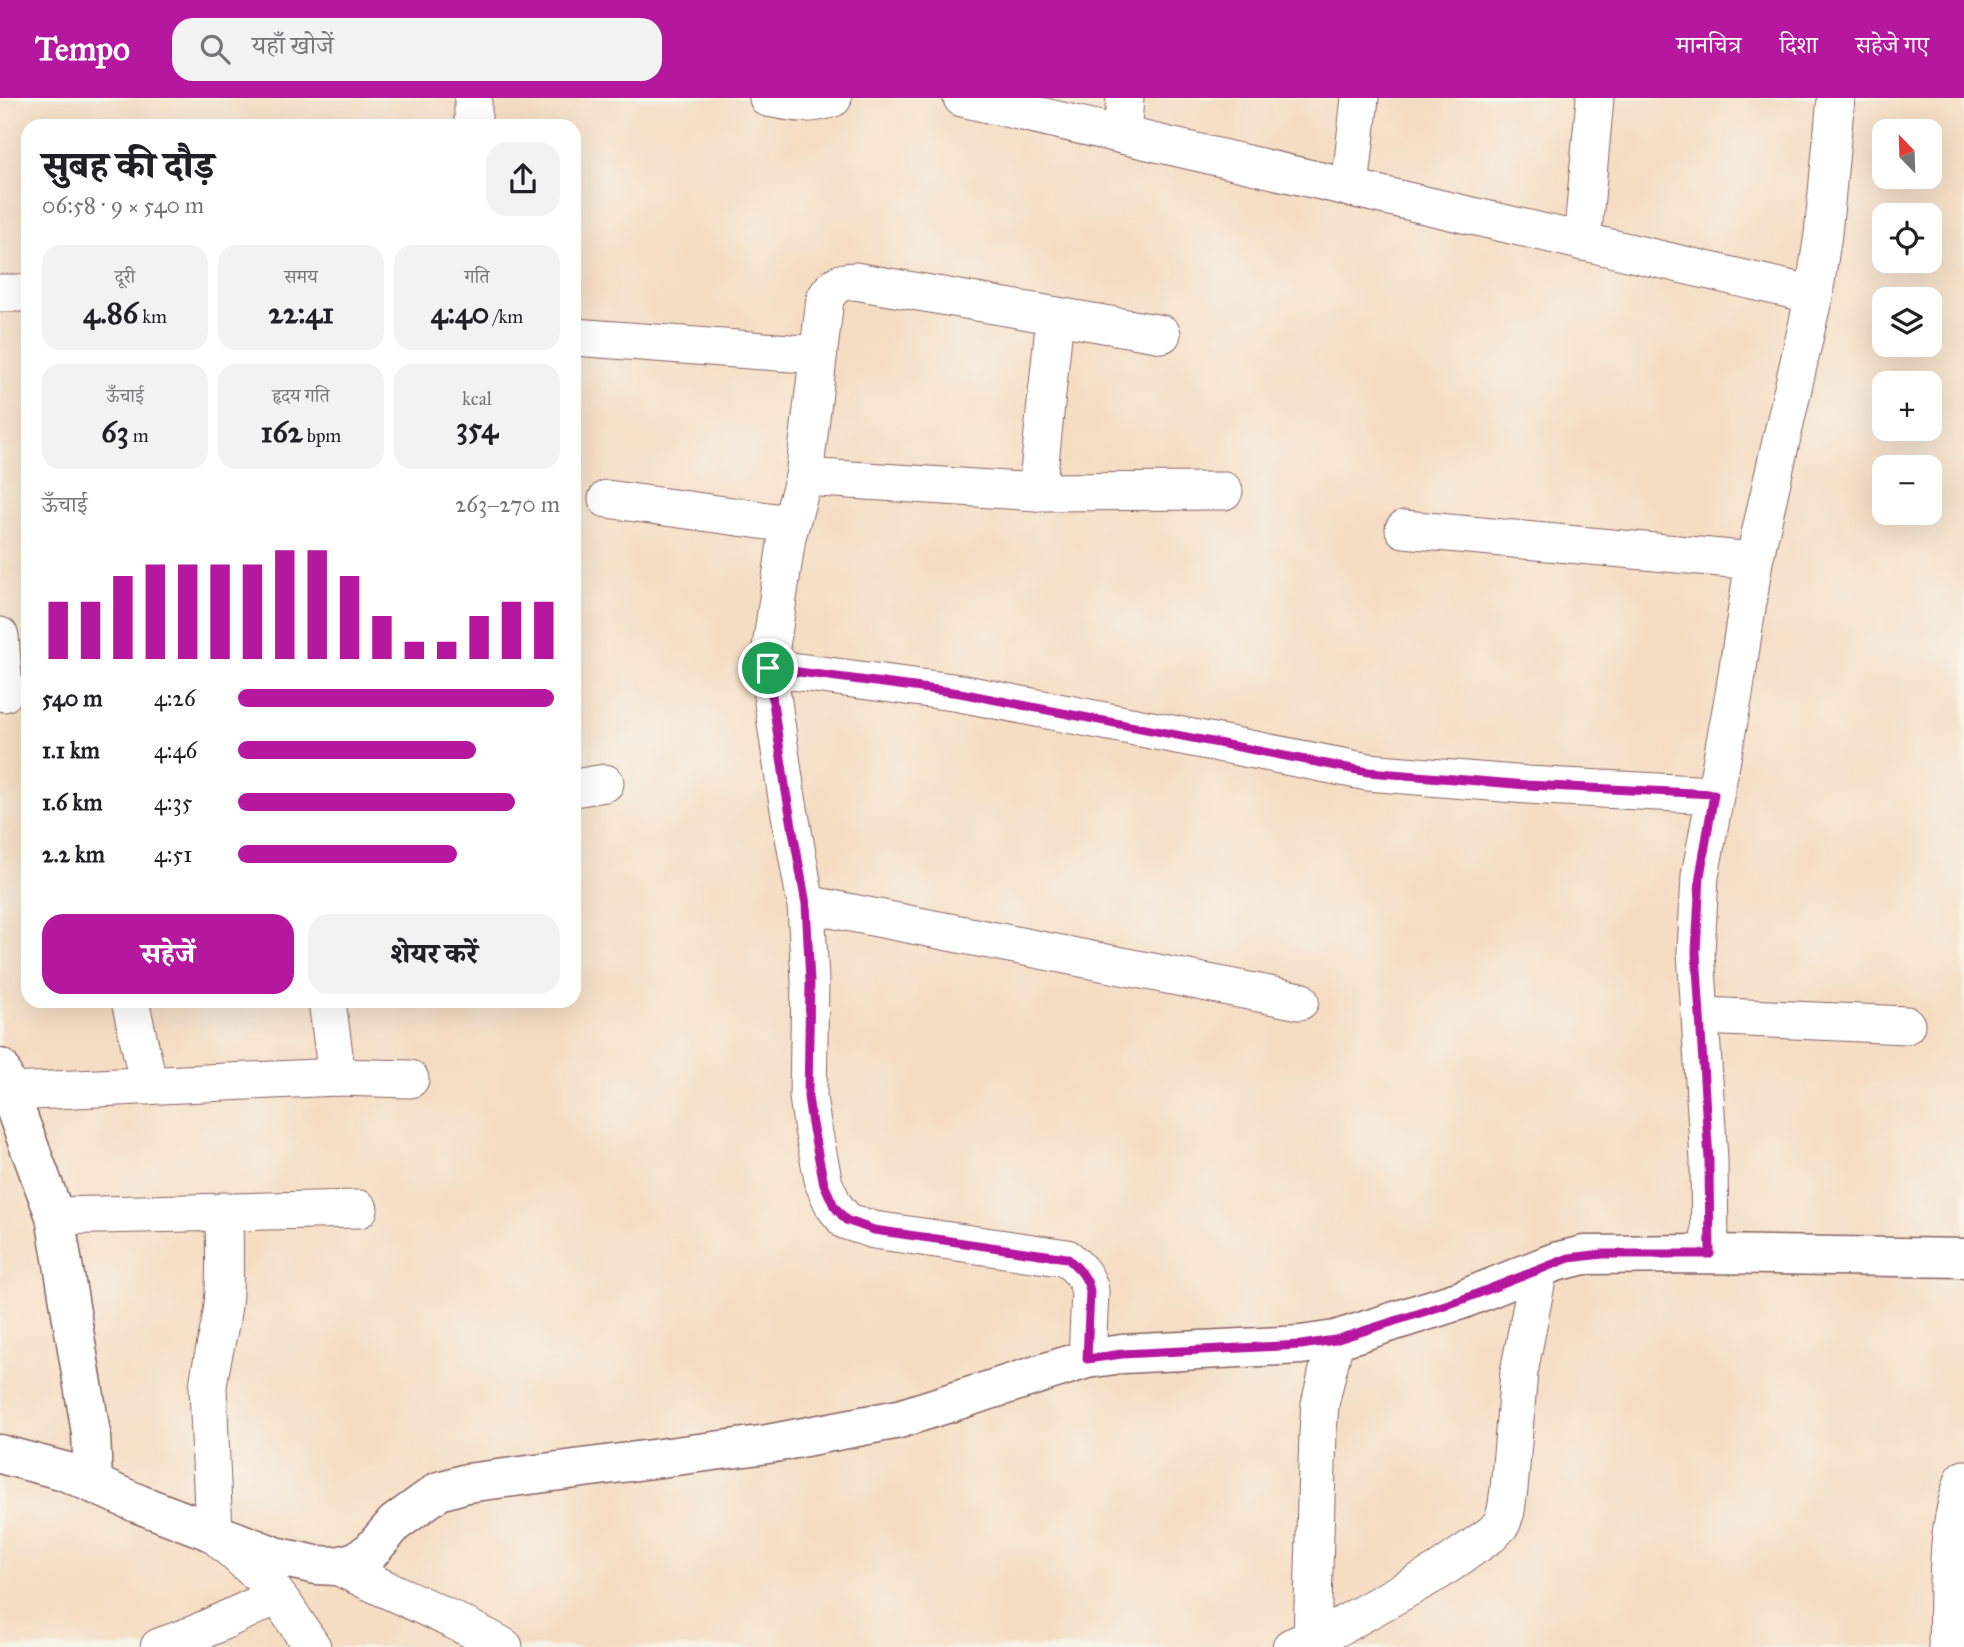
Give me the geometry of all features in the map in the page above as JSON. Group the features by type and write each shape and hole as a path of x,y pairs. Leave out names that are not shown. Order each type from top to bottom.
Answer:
{"street":[{"path":"472,98 473,119"},
{"path":"768,98 800,105 833,98"},
{"path":"962,98 1814,295"},
{"path":"1122,135 1125,98"},
{"path":"1350,188 1360,98"},
{"path":"1582,242 1595,98"},
{"path":"1710,1254 1709,1160 1696,952 1700,876 1734,694 1754,561 1814,295 1823,234 1836,98"},
{"path":"1087,1359 1090,1291 1088,1280 1067,1258 874,1230 846,1220 834,1206 824,1184 808,1097 810,981 806,904 768,668 790,524 804,477 825,299 832,287 841,281 855,281 1162,334"},
{"path":"0,293 21,293"},
{"path":"1037,492 1055,316"},
{"path":"581,338 818,355"},
{"path":"804,477 1037,492 1224,491"},
{"path":"607,499 790,524"},
{"path":"1404,529 1754,561"},
{"path":"0,636 11,693"},
{"path":"768,668 960,693 1368,772 1527,785 1714,794"},
{"path":"806,904 1300,1001"},
{"path":"132,1008 149,1086"},
{"path":"328,1008 337,1077"},
{"path":"1701,1016 1906,1025"},
{"path":"93,1483 91,1433 55,1216 5,1080 149,1086 337,1077 410,1079"},
{"path":"55,1216 359,1209"},
{"path":"224,1212 223,1304 208,1387 214,1534 266,1581 312,1647"},
{"path":"0,1454 64,1471 139,1504 275,1556 337,1566 356,1561 371,1550 395,1523 439,1491 467,1483 768,1444 899,1419 1087,1359 1122,1354 1301,1345 1335,1340 1461,1300 1555,1262 1584,1255 1964,1258"},
{"path":"1335,1340 1320,1404 1302,1643 1337,1629 1438,1571 1492,1534 1502,1523 1506,1511 1519,1371 1539,1269"},
{"path":"1947,1647 1953,1518 1964,1479"},
{"path":"337,1566 384,1590 468,1626 505,1647"},
{"path":"159,1647 197,1633 277,1596"}],"route":[{"path":"768,668 960,693 1368,772 1527,785 1714,794 1700,876 1696,952 1709,1160 1710,1254 1603,1254 1569,1258 1461,1300 1335,1340 1301,1345 1122,1354 1087,1359 1090,1291 1088,1280 1067,1258 874,1230 846,1220 834,1206 824,1184 808,1097 810,981 806,904 768,668"}]}
